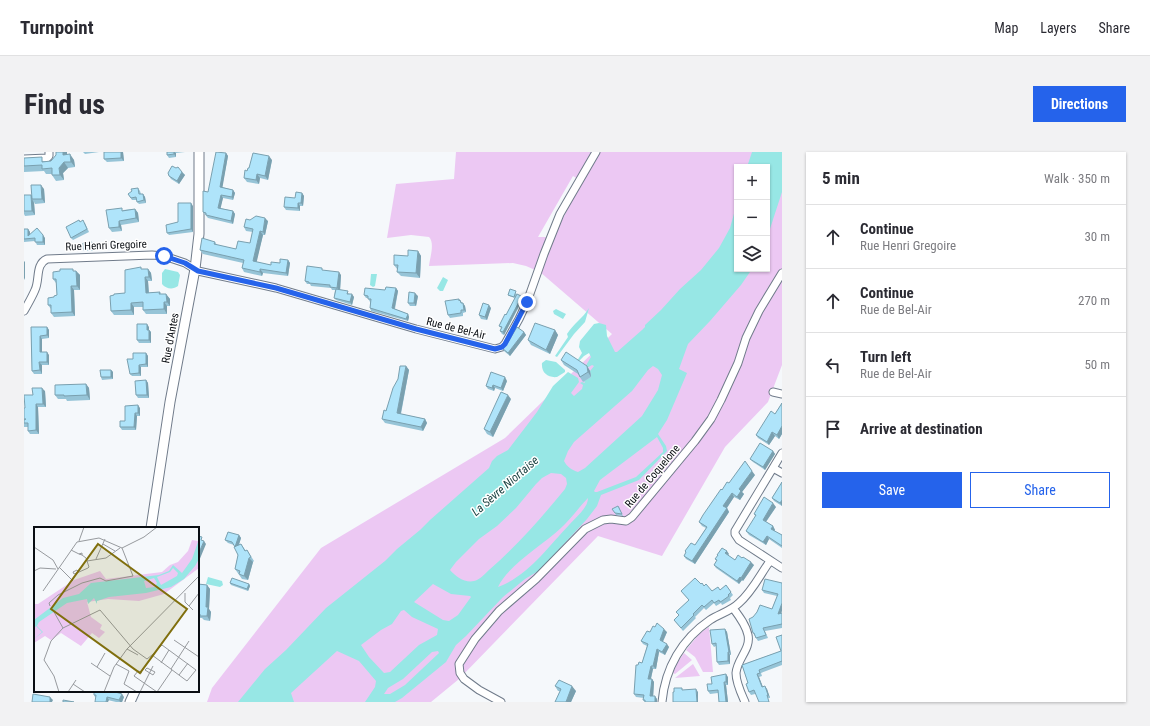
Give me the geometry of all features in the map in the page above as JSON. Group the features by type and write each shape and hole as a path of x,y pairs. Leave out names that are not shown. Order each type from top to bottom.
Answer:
{"street":[{"path":"24,159 47,158 49,156 49,152"},
{"name":"Rue d'Antes","path":"151,527 170,402 195,269 199,234 199,152"},
{"name":"Rue de Bel-Air","path":"195,269 276,288 416,329 495,349 505,344 519,319 527,302 560,214 596,152"},
{"name":"Rue Henri Gregoire","path":"27,299 36,289 40,264 48,259 152,255 164,256 185,263 195,269"},
{"name":"Rue de Coquelone","path":"501,702 479,690 464,679 460,673 459,664 475,639 499,611 536,579 585,529 607,520 615,519 626,521 632,517 695,441 711,419 738,363 746,338 782,273"},
{"path":"24,311 27,299"},
{"path":"773,392 782,394"},
{"path":"782,453 735,531 735,534 739,540 782,568"},
{"path":"773,468 782,473"},
{"path":"662,702 668,674 677,654 704,625 733,608 747,595 770,561"},
{"path":"733,608 745,627 748,635 747,646 739,661 736,672 738,685 745,702"},
{"path":"130,702 135,692"}],"shaded area":[{"path":"456,152 782,152 782,365 768,402 725,447 662,556 598,536 459,679 431,702 207,702 212,688 321,548 505,438 612,334 540,272 526,266 513,263 429,266 432,243 429,237 411,235 387,238 396,184 454,179","holes":["573,176 581,181 552,241 545,237 538,237"]},
{"path":"709,627 713,672 703,672 695,657 686,650 700,633"},
{"path":"684,653 692,660 675,674 673,673 677,663"},
{"path":"693,664 700,676 675,678"}],"water":[{"path":"752,152 782,152 782,192 770,229 770,164 748,164"},
{"name":"La Sèvre Niortaise","path":"734,214 734,272 750,272 741,285 688,344 679,369 687,373 667,420 658,434 666,446 667,451 639,480 601,495 597,506 587,519 540,570 525,579 503,597 456,645 446,662 395,702 365,702 375,687 376,681 359,661 337,651 291,693 294,702 238,702 265,669 286,650 326,608 385,561 489,468 492,461 497,456 508,450 537,412 553,386 568,372 578,378 579,382 571,393 574,396 582,389 583,385 580,383 585,383 584,381 591,377 590,371 594,366 592,365 587,368 585,367 591,357 589,353 578,362 577,361 582,353 579,347 580,341 594,324 599,323 606,325 607,336 615,352 617,352 642,330 680,289 701,270 719,248 730,228","holes":["653,366 658,369 662,375 658,390 642,416 585,468 578,472 570,468 564,461 574,442 632,391 648,370","657,437 663,448 663,452 636,477 595,492 594,491 600,480","551,473 561,474 566,478 567,484 565,489 529,531 482,577 474,581 467,581 452,573 450,570 456,562 479,539 497,526 516,508 542,478","588,498 586,505 581,512 537,560 519,576 498,587 503,579 518,563 554,535","433,584 451,594 471,597 458,615 449,621 443,620 414,602","404,610 412,617 438,629 437,635 419,645 390,672 384,673 369,657 361,645 381,630 392,624 401,611","438,651 439,653 405,685 390,694 384,694 388,688 403,679 432,652"]},
{"path":"165,269 178,272 180,275 178,286 170,288 165,287 162,284 162,273"},
{"path":"371,274 377,274 375,286 373,287 370,285"},
{"path":"443,277 448,280 443,291 440,291 437,288"},
{"path":"589,308 585,322 557,357 555,356 568,337 567,334 569,330"},
{"path":"556,309 566,314 563,319 554,314 553,311"},
{"path":"546,360 556,362 565,370 565,372 557,377 548,376 542,367 542,363"},
{"path":"208,577 222,581 223,585 220,587 206,584"}],"building":[{"path":"56,152 63,152 63,155 70,154 71,162 64,162 59,168 60,175 52,175 52,168 42,169 42,165 24,166 24,158 42,157 42,162 51,161 56,155"},
{"path":"104,152 121,152 121,158 104,159"},
{"path":"167,152 174,152 174,154 167,155"},
{"path":"216,152 226,153 220,187 233,190 232,197 221,195 218,208 233,211 231,221 206,215 206,213 203,212 203,191 208,192"},
{"path":"253,153 269,156 265,176 257,174 256,180 244,178 245,170 247,171 249,168"},
{"path":"172,166 176,168 178,167 182,172 177,181 169,176 168,173"},
{"path":"31,185 41,185 42,199 32,199"},
{"path":"138,188 139,194 143,194 144,200 137,202 136,197 131,198 128,194 132,191 131,189"},
{"path":"296,192 302,193 301,203 298,203 298,208 284,207 285,197 295,198"},
{"path":"24,195 31,195 32,211 24,211"},
{"path":"178,203 191,203 191,229 167,233 166,225 178,222"},
{"path":"122,208 122,211 135,209 136,218 119,221 119,227 109,228 106,210"},
{"path":"256,216 265,218 263,232 260,231 253,261 271,265 271,262 280,263 280,259 288,260 286,273 260,269 260,272 242,268 244,260 200,250 202,238 215,242 214,244 236,249 238,241 250,243 253,229 244,227 246,219 250,220"},
{"path":"79,220 80,222 83,220 87,229 71,238 66,227"},
{"path":"37,228 43,235 43,242 35,242 35,238 24,239 24,229 28,229 28,236"},
{"path":"92,242 92,249 83,249 83,243"},
{"path":"408,250 418,251 416,273 397,272 398,265 394,265 394,255 408,256"},
{"path":"307,266 339,272 337,288 330,287 330,285 309,283 305,281"},
{"path":"141,267 141,269 148,269 149,277 145,277 146,293 160,292 159,294 166,294 167,302 164,302 164,309 143,310 143,302 131,303 131,310 111,311 110,296 125,293 125,270"},
{"path":"60,269 73,269 73,271 76,271 77,286 71,286 72,312 51,313 51,305 48,305 48,298 57,295 56,279 53,279 53,272 60,271"},
{"path":"386,287 396,288 392,308 408,314 406,319 370,308 371,299 368,299 368,296 364,295 365,288 385,290"},
{"path":"336,289 348,291 347,294 352,294 350,302 334,298"},
{"path":"510,289 516,291 514,297 508,295"},
{"path":"409,292 415,293 414,303 408,303"},
{"path":"517,294 521,296 521,298 503,332 500,331 502,327 499,326"},
{"path":"459,299 461,303 463,303 464,310 461,310 461,313 448,315 445,301"},
{"path":"483,303 489,305 485,317 479,315"},
{"path":"535,323 555,330 546,350 528,340"},
{"path":"137,324 147,324 147,330 149,330 149,340 137,340"},
{"path":"31,327 47,327 47,335 40,336 40,352 47,352 47,362 39,362 40,370 32,371"},
{"path":"517,327 524,332 508,353 502,348 507,344"},
{"path":"566,352 587,366 588,372 580,377 577,370 561,360"},
{"path":"133,353 146,353 146,364 139,365 139,373 130,374 127,359 133,359"},
{"path":"400,366 406,366 397,413 425,419 421,427 382,419 384,410 386,411 393,388 398,379"},
{"path":"100,370 111,370 111,377 101,377"},
{"path":"491,372 505,377 501,388 493,385 492,388 486,386"},
{"path":"146,380 147,395 136,395 135,381"},
{"path":"86,384 87,395 55,395 55,385"},
{"path":"32,388 42,388 43,404 36,404 36,430 28,431 28,423 24,423 24,420 26,419 24,419 24,395 33,395"},
{"path":"501,392 508,395 490,432 484,429"},
{"path":"782,403 782,426 777,435 772,432 767,442 756,435 771,411 775,414"},
{"path":"138,405 138,413 135,413 134,427 120,427 120,421 125,421 125,406"},
{"path":"760,443 773,451 763,467 750,459"},
{"path":"745,461 752,471 739,489 741,491 737,497 732,493 723,506 727,508 692,561 684,556 685,551 691,543 695,545 707,527 699,522 721,489 722,490 727,482 729,483"},
{"path":"782,482 782,500 780,503 772,498"},
{"path":"764,497 773,503 763,520 773,526 771,529 782,535 782,546 767,536 763,542 746,531 756,515 754,514"},
{"path":"618,506 622,514 615,513 612,509"},
{"path":"228,532 239,535 235,547 232,542 225,540"},
{"path":"199,536 202,537 201,540 204,541 199,553"},
{"path":"241,544 251,557 249,558 244,576 239,574 240,571 235,569 238,555 234,547"},
{"path":"722,548 727,551 725,553 735,560 738,555 751,562 741,578 740,577 737,581 714,565 717,560 715,559"},
{"path":"232,578 249,584 247,589 230,583"},
{"path":"695,578 704,586 706,584 712,591 718,587 720,590 726,585 731,592 728,595 729,596 720,602 719,600 714,603 712,600 704,607 702,605 681,628 674,620 679,615 676,612 689,600 681,591"},
{"path":"765,579 782,583 782,603 778,614 782,613 782,624 763,628 766,635 756,638 749,619 757,612 760,605 772,609 778,594 762,590"},
{"path":"199,584 207,585 206,607 208,607 207,616 200,616"},
{"path":"657,623 664,629 660,640 667,644 662,652 657,649 648,679 652,679 650,696 655,696 655,702 645,702 645,700 643,700 644,695 634,694 636,665 638,665 639,662 642,663 648,644 641,641 647,631 650,632 653,626 655,627"},
{"path":"725,629 729,652 728,661 717,662 716,643 712,644 710,630"},
{"path":"782,635 782,661 759,670 760,673 757,674 762,687 765,686 769,702 759,702 754,690 749,692 746,684 748,683 742,665 781,651 776,637"},
{"path":"726,674 726,682 724,682 726,702 719,702 718,690 708,691 707,684 712,684 711,677"},
{"path":"559,680 572,686 566,702 555,702 561,689 555,686"},
{"path":"674,688 682,688 682,690 696,689 697,702 673,702"},
{"path":"94,692 115,692 122,694 119,700 107,697 106,702 95,702 96,695 94,695"},
{"path":"33,694 50,697 50,702 32,702"},
{"path":"63,700 74,702 63,702"}],"route":[{"path":"164,256 192,266 198,271 222,275 276,288 416,329 495,349 502,347 505,344 527,302"}]}
